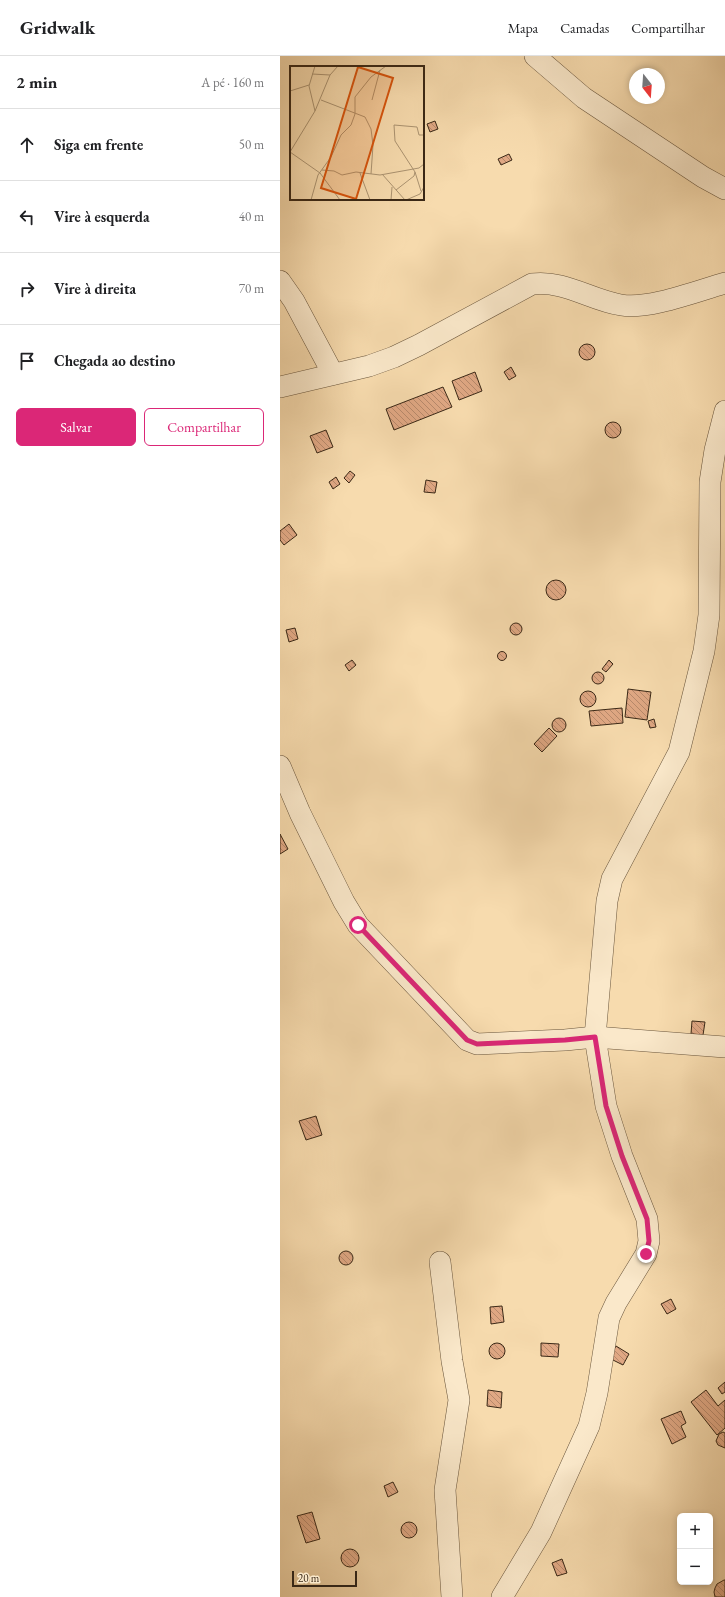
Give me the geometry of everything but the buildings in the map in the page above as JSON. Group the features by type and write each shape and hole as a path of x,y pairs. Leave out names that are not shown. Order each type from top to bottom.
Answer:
{"street":[{"path":"535,56 584,98 703,178 725,189"},
{"path":"280,281 294,301 333,374"},
{"path":"280,387 369,366 419,346 532,284 545,282 560,285 620,305 634,306 648,305 725,283"},
{"path":"502,1597 541,1532 589,1426 597,1393 609,1318 646,1254 649,1241 647,1219 622,1156 606,1106 595,1037 607,902 612,879 679,752 704,651 709,615 710,482 715,450 725,410"},
{"path":"280,766 300,814 344,902 358,925 467,1040 477,1044 565,1040 595,1037 725,1047"},
{"path":"440,1262 452,1361 459,1400 445,1490 452,1597"}],"route":[{"path":"358,925 467,1040 477,1044 565,1040 595,1037 606,1106 622,1156 647,1219 649,1241 646,1254"}]}
